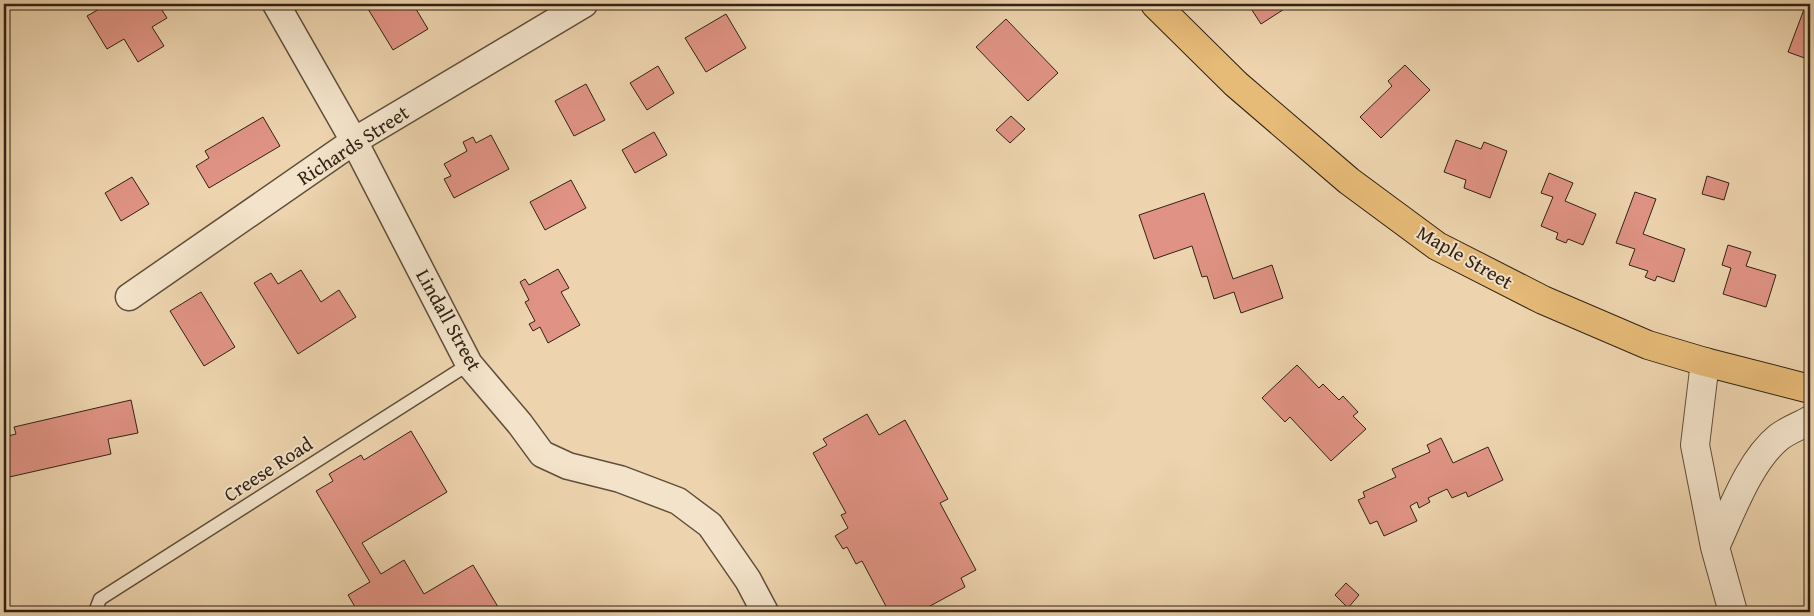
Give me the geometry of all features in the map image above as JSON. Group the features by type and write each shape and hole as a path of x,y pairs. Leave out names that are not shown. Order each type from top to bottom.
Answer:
{"main road":[{"name":"Maple Street","path":"1155,4 1236,84 1349,181 1438,246 1543,300 1648,345 1810,389"}],"street":[{"name":"Lindall Street","path":"276,4 354,141 469,364 542,454 568,466 620,479 678,501 710,525 748,580 765,612"},
{"name":"Richards Street","path":"129,297 354,141 584,4"},
{"path":"1705,362 1696,445 1714,547 1733,612"},
{"path":"1714,547 1746,482 1766,449 1780,436 1810,420"}],"lane":[{"name":"Creese Road","path":"95,612 100,599 469,364"}],"building":[{"path":"108,4 158,4 167,18 152,27 164,46 138,62 124,39 107,49 87,16"},
{"path":"365,4 413,4 428,29 393,50"},
{"path":"1248,4 1292,4 1261,24"},
{"path":"1806,4 1810,4 1810,60 1788,52"},
{"path":"726,14 746,48 706,72 685,38"},
{"path":"1006,19 1058,73 1028,101 976,47"},
{"path":"1405,65 1430,90 1381,138 1360,117 1392,86 1388,81"},
{"path":"658,66 674,93 647,110 630,83"},
{"path":"586,84 605,120 574,136 555,101"},
{"path":"1011,116 1025,129 1010,143 996,130"},
{"path":"263,117 280,146 209,188 196,166 209,158 205,151"},
{"path":"654,132 667,155 635,173 622,150"},
{"path":"491,135 509,169 454,198 444,179 451,176 444,164 467,151 463,142 473,137 476,143"},
{"path":"1456,140 1481,149 1484,142 1507,151 1490,198 1464,188 1466,180 1444,172"},
{"path":"1549,173 1573,183 1565,201 1596,214 1583,245 1568,239 1566,243 1556,239 1558,233 1541,226 1553,197 1541,193"},
{"path":"1707,176 1729,183 1724,200 1702,194"},
{"path":"132,177 149,204 121,221 105,193"},
{"path":"571,180 586,208 545,230 530,202"},
{"path":"1635,192 1656,199 1643,234 1685,249 1674,282 1657,276 1655,281 1645,277 1648,271 1629,265 1635,249 1616,243"},
{"path":"1204,193 1233,279 1272,265 1283,298 1241,313 1234,292 1214,299 1207,276 1202,277 1192,246 1154,259 1139,215"},
{"path":"1728,245 1751,252 1746,266 1776,275 1766,307 1723,294 1731,268 1722,265"},
{"path":"558,269 569,288 561,292 580,325 548,343 540,327 533,331 529,324 535,321 525,302 529,300 520,282 525,279 529,285"},
{"path":"301,270 321,302 339,290 356,317 298,354 254,283 271,273 278,284"},
{"path":"201,292 235,347 204,366 170,311"},
{"path":"1297,365 1319,388 1323,384 1339,400 1343,396 1358,412 1353,416 1366,429 1331,461 1290,417 1285,422 1262,398"},
{"path":"131,400 138,433 108,439 111,454 5,478 4,437 16,434 14,427"},
{"path":"867,414 879,435 905,420 948,499 940,503 976,570 961,578 965,587 919,612 913,612 911,609 906,612 889,612 862,561 856,564 847,547 843,549 835,536 848,528 841,515 846,513 813,453 827,445 823,439"},
{"path":"411,431 447,492 362,543 381,574 404,560 424,594 473,565 501,612 358,612 348,595 370,582 316,491 333,481 329,474 361,455 364,460"},
{"path":"1441,438 1453,463 1488,447 1503,480 1468,497 1466,492 1452,498 1447,489 1428,498 1430,502 1419,508 1417,502 1410,506 1417,521 1384,536 1377,521 1370,524 1358,500 1365,497 1363,492 1396,477 1392,469 1430,452 1427,445"},
{"path":"1346,583 1359,595 1348,608 1335,595"}]}
